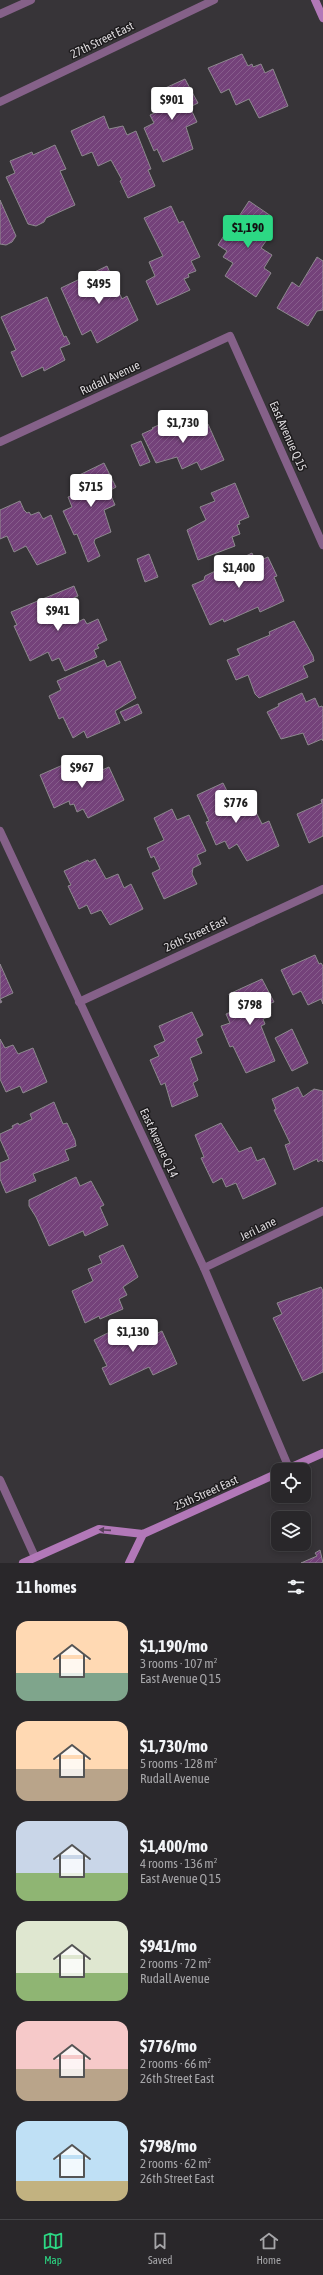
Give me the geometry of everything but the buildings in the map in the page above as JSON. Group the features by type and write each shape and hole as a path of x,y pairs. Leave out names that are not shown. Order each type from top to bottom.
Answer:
{"main road":[{"path":"315,0 323,18"},
{"path":"300,1463 323,1453"},
{"name":"25th Street East","path":"143,1534 271,1476"},
{"path":"23,1563 99,1529 143,1534 130,1563"}],"street":[{"path":"0,14 31,0"},
{"name":"27th Street East","path":"0,102 214,0"},
{"name":"Rudall Avenue","path":"0,442 230,336"},
{"name":"East Avenue Q 15","path":"230,336 323,545"},
{"name":"East Avenue Q 14","path":"0,832 204,1268 285,1463"},
{"name":"26th Street East","path":"79,1002 323,889"},
{"name":"Jeri Lane","path":"204,1268 323,1211"},
{"path":"0,1480 35,1558"}]}
